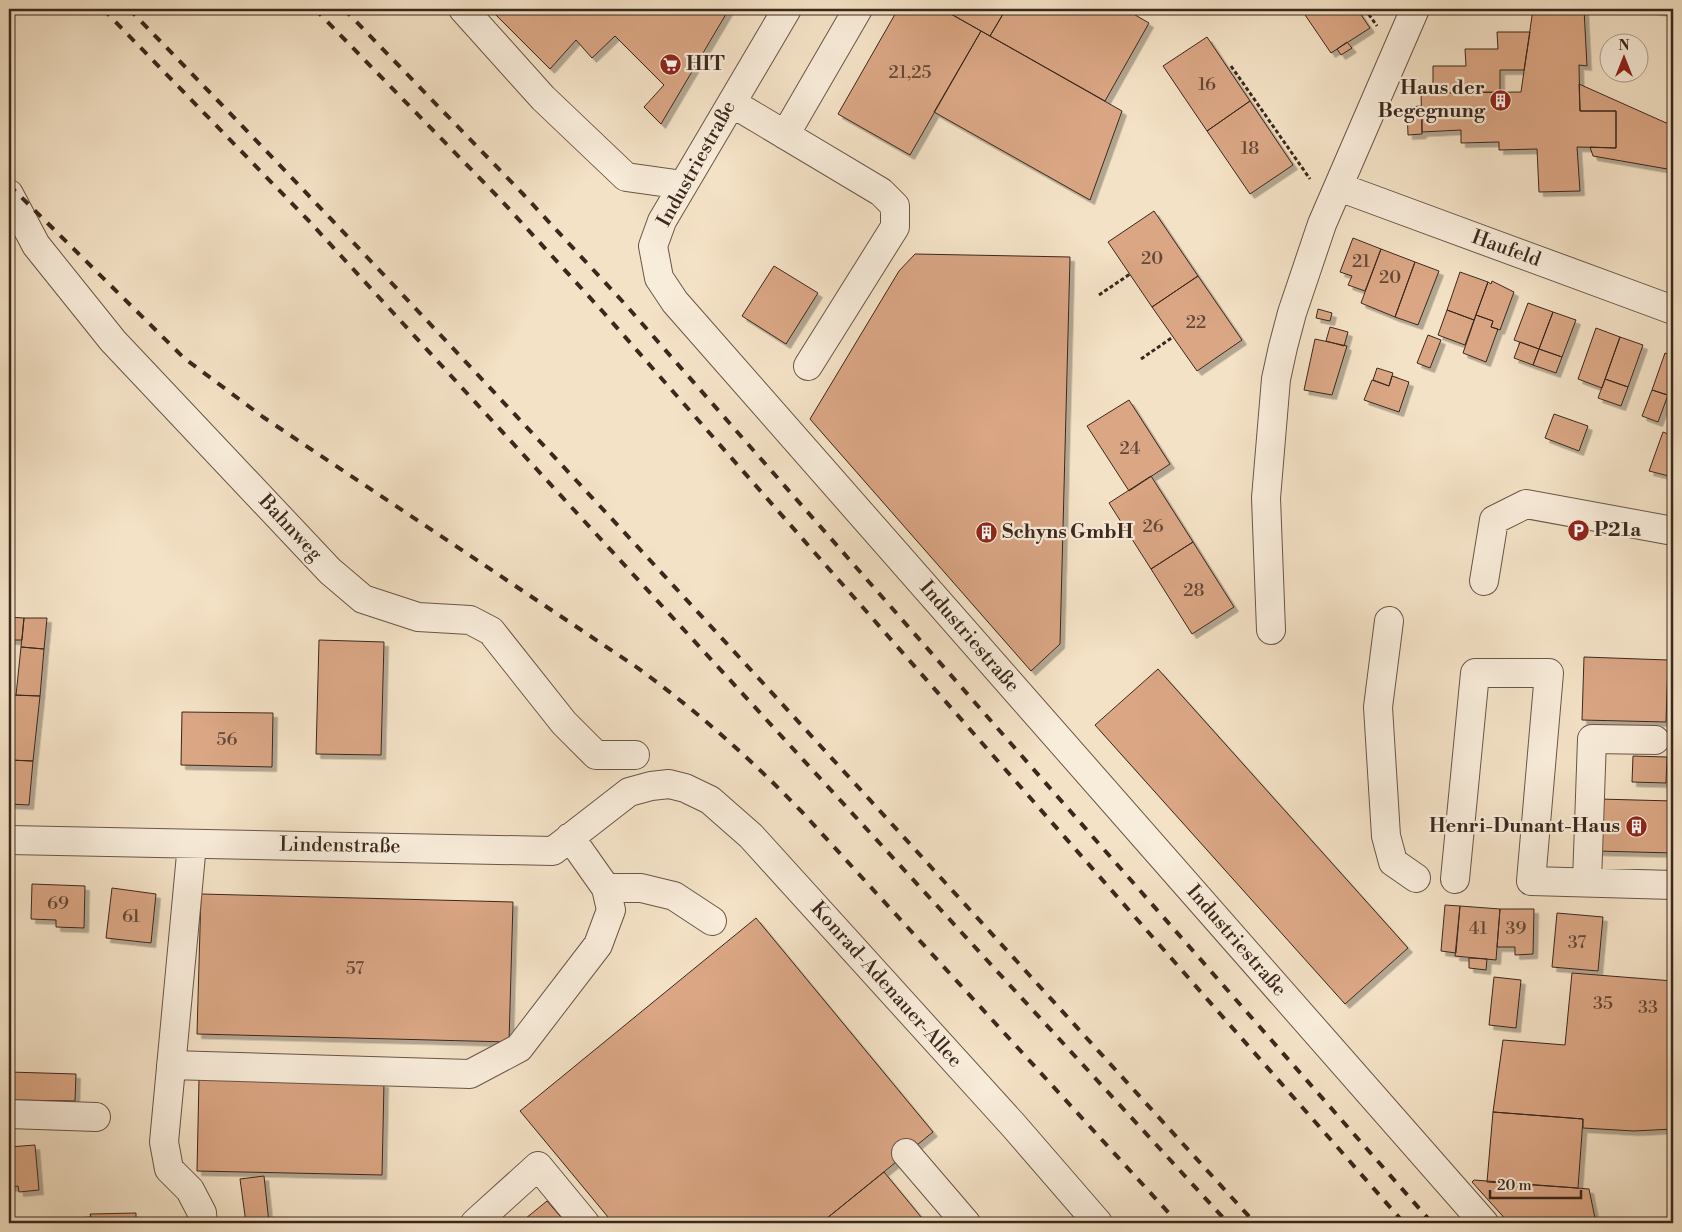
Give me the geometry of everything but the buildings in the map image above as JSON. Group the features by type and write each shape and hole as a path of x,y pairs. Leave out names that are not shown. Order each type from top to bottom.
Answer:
{"street":[{"path":"463,9 543,98 626,177 683,185"},
{"name":"Industriestraße","path":"787,9 662,221 654,246 659,278 675,302 1484,1223"},
{"path":"785,135 858,9"},
{"path":"1271,630 1266,498 1276,379 1292,313 1322,224 1340,187 1415,9"},
{"path":"732,103 881,192 895,206 895,227 808,366"},
{"name":"Haufeld","path":"1340,187 1673,310"},
{"name":"Bahnweg","path":"9,194 36,245 113,341 330,570 364,599 418,617 470,620 491,631 564,723 596,754 617,757 635,755"},
{"path":"1484,581 1494,520 1526,504 1673,531"},
{"path":"1388,621 1378,707 1386,836 1393,862 1416,878"},
{"path":"1455,879 1475,673 1549,673 1531,881 1673,885"},
{"path":"1586,882 1592,739 1655,740"},
{"name":"Konrad-Adenauer-Allee","path":"651,786 670,784 685,788 710,800 751,836 1014,1126 1098,1223"},
{"name":"Lindenstraße","path":"9,840 553,851 629,792 651,786"},
{"path":"171,1065 470,1074 519,1048 598,945 612,910 606,888 570,838"},
{"path":"192,844 164,1142 169,1169 190,1190 202,1213 203,1223"},
{"path":"606,888 641,888 674,896 712,921"},
{"path":"9,1114 96,1116"},
{"path":"906,1153 966,1223"},
{"path":"475,1223 538,1166 585,1223"}],"path":[{"path":"1231,66 1310,179 1340,187"},
{"path":"1098,296 1130,274"},
{"path":"1142,359 1173,337"}],"railway":[{"path":"103,9 309,221 1228,1223"},
{"path":"129,9 415,308 697,611 1255,1223"},
{"path":"315,9 500,199 604,313 1404,1223"},
{"path":"344,9 523,194 624,303 1432,1223"},
{"path":"9,185 184,358 263,417 635,666 680,700 722,736 803,813 1178,1223"}],"place":[{"name":"HIT","path":"670,64"},
{"name":"Haus der Begegnung","path":"1501,100"},
{"name":"P21a","path":"1578,530"},
{"name":"Schyns GmbH","path":"986,532"},
{"name":"Henri-Dunant-Haus","path":"1636,826"}]}
